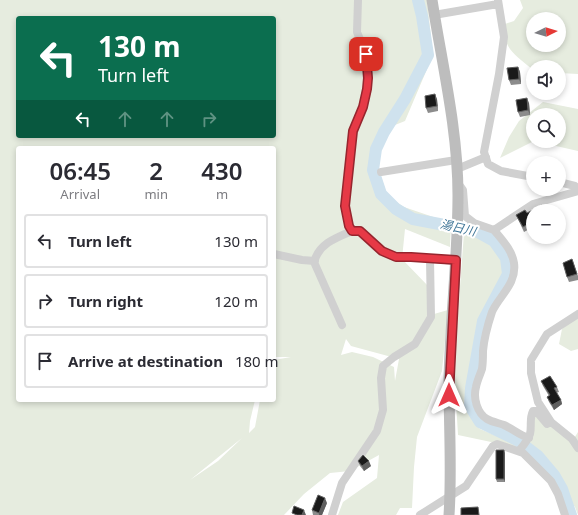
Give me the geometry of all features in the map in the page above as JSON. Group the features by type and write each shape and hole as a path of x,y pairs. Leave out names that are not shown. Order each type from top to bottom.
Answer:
{"street":[{"path":"352,231 349,226 345,206 353,131 363,107 368,78 366,54 357,32 358,0"},
{"path":"432,0 451,118 458,194 449,381 449,515"},
{"path":"434,15 498,2 504,37 499,74 484,152 488,164 501,171 526,176"},
{"path":"381,172 456,165 486,157"},
{"path":"457,182 463,190 465,216 474,223 494,230 504,242 511,254 514,264 514,275 509,288 493,312 483,350 482,370 475,389 475,399 482,416 529,438"},
{"path":"494,230 533,204 578,190 575,186 566,184"},
{"path":"342,325 314,262 317,253 325,245 338,237 352,231 360,231 382,251 396,257 430,259 456,257"},
{"path":"276,254 315,261"},
{"path":"332,515 342,483 377,431 383,410 380,378 383,366 415,344 431,317 430,259"},
{"path":"578,314 547,334 531,360 531,373 538,402 552,422 572,439 578,448"},
{"path":"519,451 529,438 531,428 530,417 533,411 536,411 547,424 552,422"},
{"path":"420,515 466,486 494,446 497,444 523,453 551,481 558,494 565,515"}],"shaded area":[{"path":"0,0 427,0 433,55 405,121 390,127 373,170 379,190 404,207 451,223 450,247 405,229 402,259 430,288 434,314 448,310 442,371 417,437 412,508 400,508 396,515 338,515 343,502 377,478 379,455 350,471 330,473 304,494 284,515 0,515","holes":["346,339 351,346 399,359 395,381 394,367 373,357 352,352 341,355","242,438 218,461 190,480"]},
{"path":"520,0 578,0 578,74 566,73 566,60 526,60 526,64 509,47 504,34 502,25 514,21 523,8"},
{"path":"543,102 578,109 578,151 565,148 566,108 535,108"},
{"path":"526,115 526,145 500,158 509,137 519,121"},
{"path":"464,233 485,240 500,254 505,274 494,292 480,324 466,385 464,408 480,429 518,445 515,447 458,435 454,367"},
{"path":"578,315 578,349 571,351 559,344 562,329"},
{"path":"535,414 573,440 578,432 578,515 575,507 527,445"}],"building":[{"path":"518,67 519,79 509,80 507,68"},
{"path":"435,94 437,106 426,108 425,96"},
{"path":"526,98 528,108 526,108 526,110 518,112 516,100"},
{"path":"525,210 526,225 523,227 516,215"},
{"path":"572,259 577,274 567,277 563,263"},
{"path":"550,376 557,387 554,388 561,400 552,405 547,397 550,395 541,381"},
{"path":"496,450 504,450 504,479 496,479"},
{"path":"363,455 369,461 362,466 358,461"},
{"path":"318,495 325,498 319,513 312,510"},
{"path":"294,506 304,510 302,515 292,513"},
{"path":"478,507 479,515 461,515 461,508"}],"waterway":[{"name":"湯日川","path":"418,0 428,55 405,99 384,132 376,149 373,170 381,194 396,209 413,219 476,231 494,241 506,258 508,274 483,321 471,388 470,406 480,422 517,440 538,456 554,475 562,489 571,515"},
{"name":"湯日川","path":"419,0 422,16"}],"route":[{"path":"366,54 368,78 367,89 363,107 353,131 345,206 349,226 352,231 360,231 382,251 396,257 456,260 449,395"}]}
